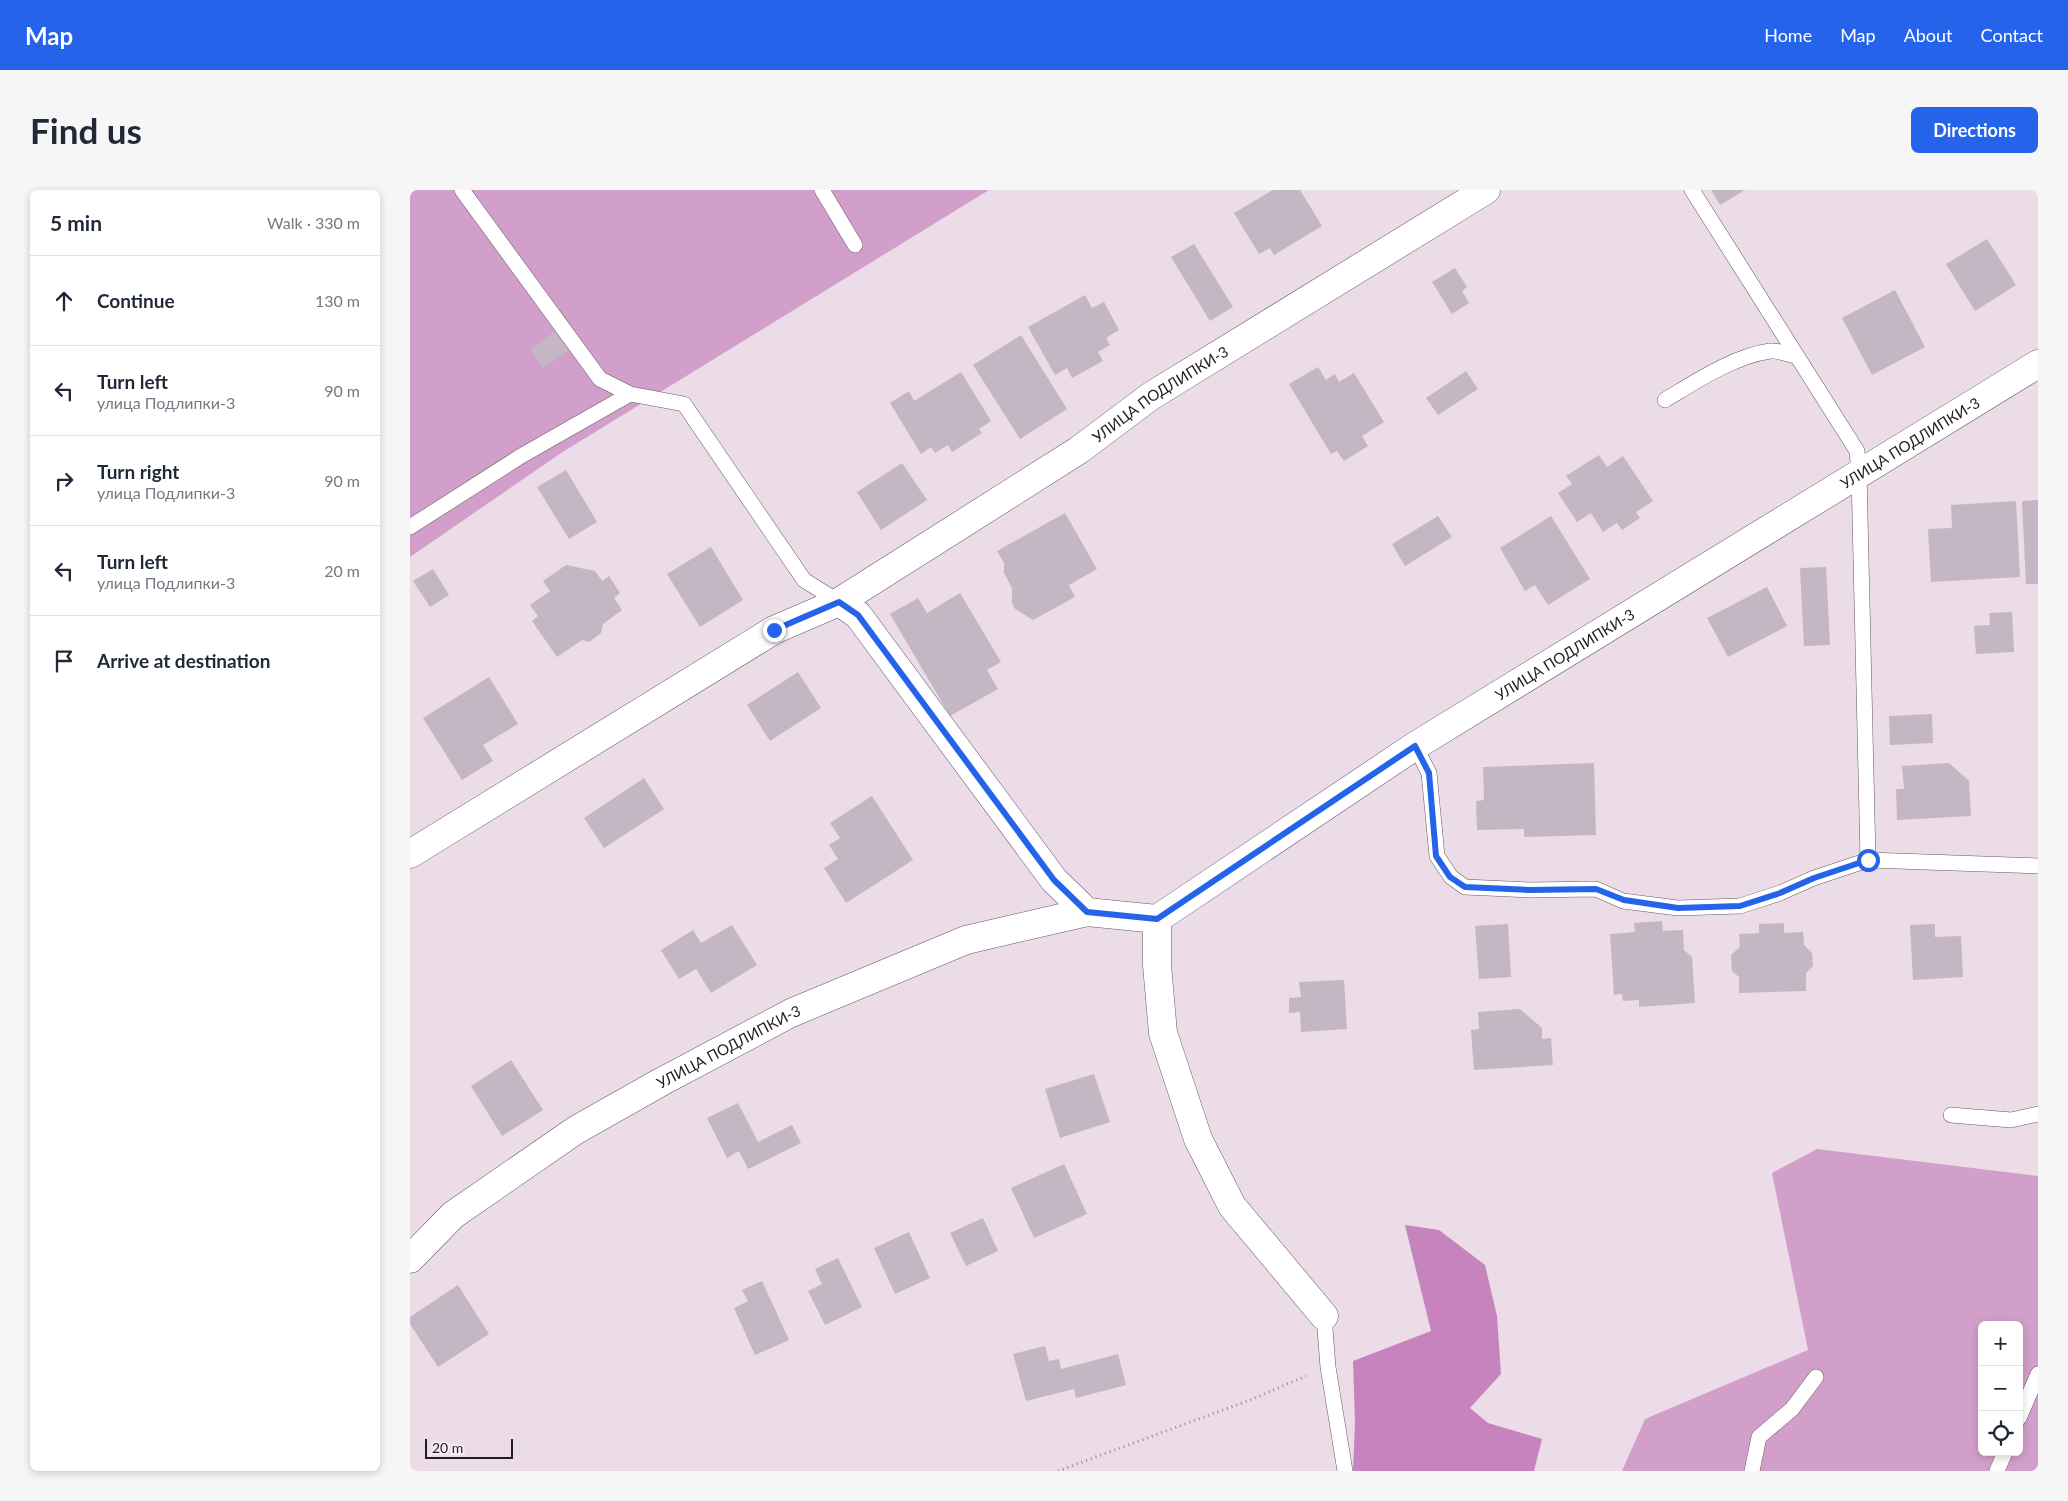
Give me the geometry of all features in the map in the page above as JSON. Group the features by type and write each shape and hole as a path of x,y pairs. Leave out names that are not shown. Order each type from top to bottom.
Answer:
{"street":[{"name":"УЛИЦА ПОДЛИПКИ-3","path":"410,854 774,630 839,602 1079,450 1151,396 1486,190"},
{"name":"УЛИЦА ПОДЛИПКИ-3","path":"410,1259 453,1215 576,1130 791,1013 966,940 1087,912 1157,919 1415,746 2038,364"},
{"path":"839,602 858,615 1054,880 1087,912"},
{"path":"1157,919 1157,964 1163,1033 1198,1139 1232,1206 1324,1316"}],"lane":[{"path":"462,190 600,379 630,394 684,404 804,580 839,602"},
{"path":"822,190 855,245"},
{"path":"1692,190 1857,451 1868,860"},
{"path":"1665,400 1709,374 1746,358 1771,351 1797,356"},
{"path":"410,527 521,456 630,394"},
{"path":"1415,746 1429,773 1436,856 1450,877 1465,887 1529,890 1596,889 1624,900 1678,908 1740,906 1868,860 2038,866"},
{"path":"1951,1115 2011,1120 2038,1114"},
{"path":"1324,1316 1328,1367 1345,1471"},
{"path":"2022,1411 2038,1374"},
{"path":"1752,1471 1759,1437 1792,1409 1816,1377"},
{"path":"1996,1471 2002,1456"}],"path":[{"path":"1058,1471 1250,1400 1328,1367"}],"shaded area":[{"path":"410,190 989,190 561,453 410,557"},
{"path":"1817,1149 2038,1176 2038,1471 1622,1471 1645,1419 1808,1350 1772,1173"},
{"path":"1405,1225 1439,1230 1485,1265 1497,1316 1501,1374 1470,1408 1488,1423 1542,1439 1534,1471 1353,1471 1355,1423 1353,1361 1431,1331"}],"building":[{"path":"1273,190 1300,190 1322,226 1274,255 1270,248 1259,254 1234,213"},
{"path":"1711,190 1745,190 1720,205"},
{"path":"1987,239 2016,285 1975,311 1946,264"},
{"path":"1194,244 1233,307 1210,321 1171,257"},
{"path":"1455,268 1467,287 1462,291 1469,303 1452,314 1432,282"},
{"path":"1895,290 1925,347 1872,375 1842,318"},
{"path":"1085,295 1092,308 1104,302 1119,330 1106,338 1110,345 1098,352 1103,361 1072,378 1067,368 1055,375 1028,327"},
{"path":"557,330 570,349 543,368 530,349"},
{"path":"1021,335 1067,409 1020,439 973,365"},
{"path":"1318,367 1326,380 1335,374 1339,382 1354,373 1384,422 1362,436 1368,446 1344,461 1337,451 1331,454 1289,384"},
{"path":"1466,371 1478,389 1438,415 1426,398"},
{"path":"961,372 991,421 979,429 982,433 952,452 948,445 935,453 931,447 921,454 890,403 909,391 914,401"},
{"path":"1599,455 1607,467 1623,456 1653,501 1636,512 1640,518 1622,530 1617,523 1603,532 1591,513 1577,522 1558,493 1572,484 1566,476"},
{"path":"902,463 927,500 881,530 857,492"},
{"path":"566,470 597,522 569,539 537,487"},
{"path":"2038,500 2038,584 2026,584 2022,501"},
{"path":"2016,501 2020,577 1931,582 1928,529 1952,528 1951,505"},
{"path":"1065,513 1097,569 1069,585 1075,597 1033,620 1015,609 1012,603 1012,588 1004,573 1004,563 997,551"},
{"path":"1438,516 1452,537 1405,566 1392,544"},
{"path":"1551,516 1590,579 1548,605 1535,585 1525,591 1500,548"},
{"path":"711,547 743,600 700,627 667,574"},
{"path":"566,565 595,571 602,581 609,576 620,593 614,598 622,610 603,624 601,633 589,642 582,640 557,657 532,621 538,616 530,605 550,591 543,581"},
{"path":"1826,567 1830,645 1804,646 1800,568"},
{"path":"433,569 449,595 430,607 413,581"},
{"path":"1767,587 1787,626 1728,657 1707,618"},
{"path":"960,593 1001,662 987,670 998,689 950,716 890,614 918,598 927,613"},
{"path":"2012,612 2014,652 1976,654 1974,626 1990,625 1989,613"},
{"path":"798,672 821,708 770,741 747,705"},
{"path":"489,677 518,724 483,745 493,761 462,780 423,718"},
{"path":"1932,714 1933,743 1890,745 1889,716"},
{"path":"1594,763 1596,835 1524,837 1524,829 1477,830 1476,801 1484,800 1483,767"},
{"path":"1949,763 1969,781 1971,816 1897,820 1896,789 1904,789 1902,766"},
{"path":"644,778 664,809 604,848 584,818"},
{"path":"872,796 913,860 846,903 824,868 838,859 829,845 840,838 830,823"},
{"path":"1662,921 1663,931 1683,930 1684,950 1692,957 1695,1003 1639,1007 1639,1000 1623,1001 1622,994 1614,995 1610,934 1635,932 1634,923"},
{"path":"1784,923 1784,933 1803,932 1804,945 1812,953 1813,966 1806,973 1806,991 1739,993 1739,977 1732,971 1731,955 1740,947 1739,934 1759,933 1759,924"},
{"path":"1508,924 1511,977 1479,979 1475,926"},
{"path":"1935,924 1935,937 1961,936 1963,977 1913,980 1910,925"},
{"path":"732,925 757,965 711,993 696,969 679,979 661,950 693,930 701,943"},
{"path":"1344,980 1347,1029 1301,1032 1300,1012 1289,1013 1289,998 1301,997 1299,982"},
{"path":"1520,1009 1542,1028 1542,1039 1551,1038 1553,1065 1474,1070 1471,1030 1479,1029 1478,1012"},
{"path":"511,1060 543,1110 502,1136 471,1086"},
{"path":"1094,1074 1110,1122 1060,1138 1045,1089"},
{"path":"738,1103 758,1142 792,1125 801,1143 748,1169 739,1151 727,1158 707,1118"},
{"path":"1064,1164 1087,1214 1034,1238 1011,1188"},
{"path":"983,1218 998,1251 966,1266 950,1233"},
{"path":"909,1232 930,1278 895,1294 874,1248"},
{"path":"838,1258 862,1307 825,1325 808,1291 822,1284 815,1269"},
{"path":"762,1281 789,1340 755,1355 734,1308 748,1301 742,1290"},
{"path":"458,1285 489,1334 438,1367 410,1324 410,1317"},
{"path":"1045,1346 1049,1361 1059,1359 1061,1369 1118,1354 1126,1385 1076,1398 1074,1389 1026,1401 1013,1354"}],"route":[{"path":"774,630 839,602 858,615 1054,880 1087,912 1157,919 1415,746 1429,773 1436,856 1450,877 1465,887 1529,890 1596,889 1624,900 1678,908 1740,906 1868,860"}]}
